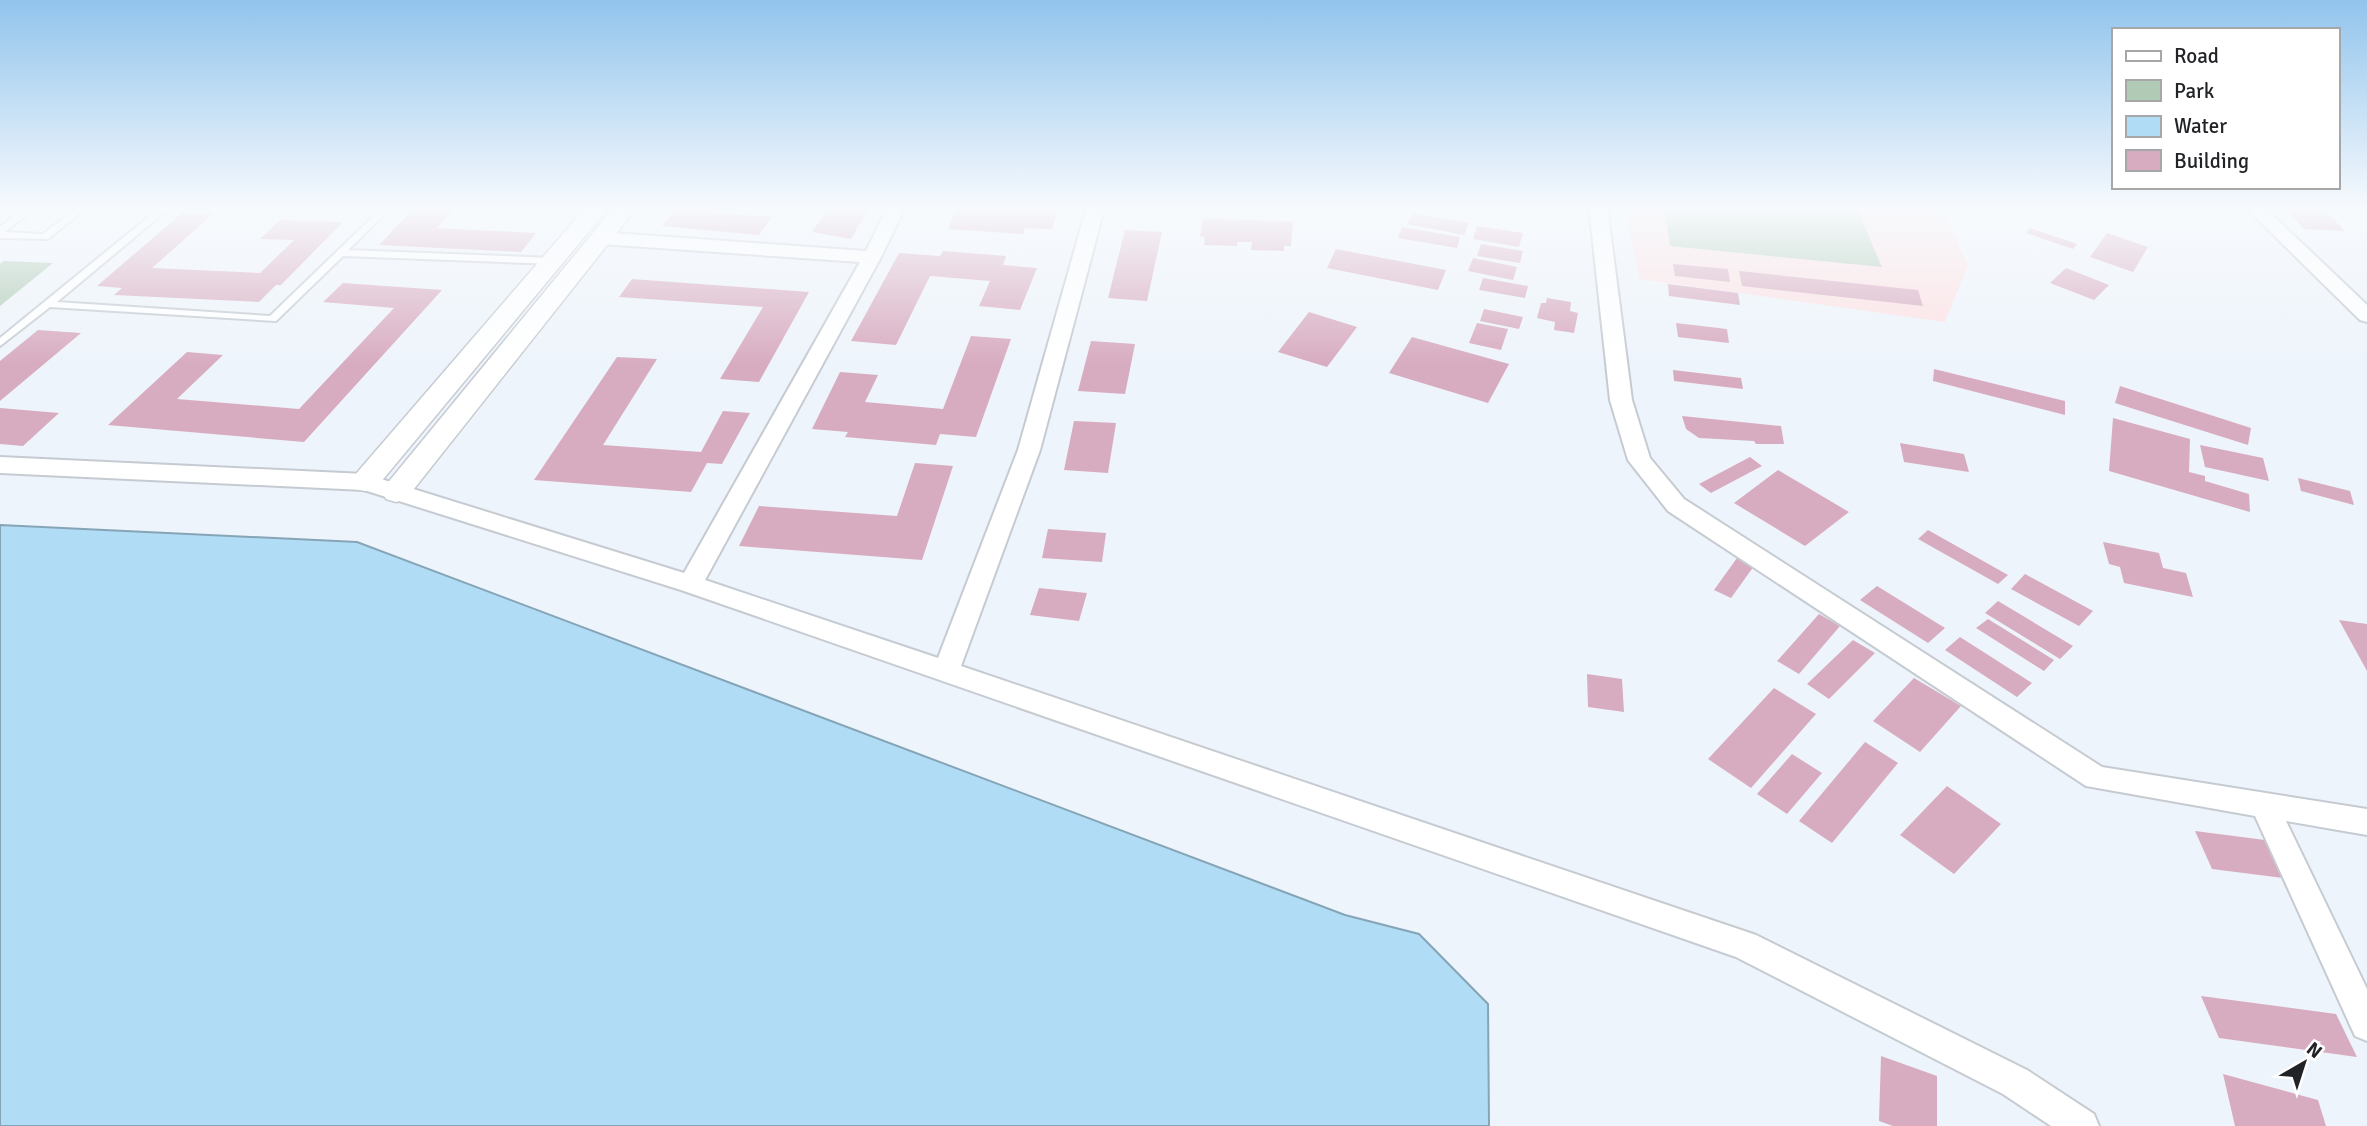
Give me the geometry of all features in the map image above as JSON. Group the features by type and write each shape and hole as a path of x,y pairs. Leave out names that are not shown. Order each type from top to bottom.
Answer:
{"street":[{"path":"365,482 557,259"},
{"path":"396,492 584,259"},
{"path":"690,584 871,259"},
{"path":"946,671 1029,450 1082,259"},
{"path":"1604,259 1621,400 1639,460 1676,505 2096,778 2367,822"},
{"path":"2307,259 2367,316"},
{"path":"0,466 365,482 690,584 1745,945 2015,1082 2082,1126"},
{"path":"2264,805 2367,1025"}],"lane":[{"path":"0,343 104,259"},
{"path":"48,304 272,319 335,259"},
{"path":"489,259 555,261"}],"shaded area":[{"path":"1636,259 1965,259 1968,265 1945,322 1640,279"}],"green space":[{"path":"1797,259 1878,259 1882,267"},
{"path":"4,261 53,263 0,306 0,264"}],"water":[{"path":"0,525 357,542 1345,915 1419,934 1488,1004 1489,1126 0,1126"}],"building":[{"path":"129,259 163,259 152,268 260,273 275,259 307,259 281,285 276,285 259,302 114,295 122,288 97,286"},
{"path":"896,259 1005,259 1003,265 1037,268 1020,310 979,306 990,281 930,276 896,345 851,341"},
{"path":"1118,259 1156,259 1147,301 1108,298"},
{"path":"1331,259 1386,259 1446,270 1438,290 1327,268"},
{"path":"1473,259 1517,267 1513,280 1468,271"},
{"path":"1493,259 1521,259 1520,263"},
{"path":"2094,259 2141,259 2133,272"},
{"path":"1673,264 1728,269 1730,282 1675,276"},
{"path":"2066,268 2109,285 2094,300 2050,283"},
{"path":"1739,271 1918,290 1923,306 1742,286"},
{"path":"1483,278 1528,286 1525,298 1479,290"},
{"path":"632,279 809,292 759,382 720,379 763,307 619,297"},
{"path":"343,283 442,290 304,442 108,425 187,352 223,355 177,399 299,409 394,308 323,302"},
{"path":"1668,284 1738,293 1740,305 1669,296"},
{"path":"1547,298 1571,302 1570,311 1578,313 1574,333 1554,330 1555,322 1537,318 1541,303 1546,303"},
{"path":"1484,309 1523,317 1519,329 1480,321"},
{"path":"1309,312 1357,327 1327,367 1278,352"},
{"path":"1477,323 1508,329 1501,350 1469,343"},
{"path":"1676,323 1727,329 1729,343 1678,337"},
{"path":"38,330 81,333 0,401 0,361"},
{"path":"971,336 1011,339 976,437 940,434 936,445 845,437 848,432 812,429 840,372 878,375 865,402 943,409"},
{"path":"1412,337 1509,364 1488,403 1389,373"},
{"path":"1091,341 1135,344 1125,394 1078,391"},
{"path":"617,357 657,359 603,445 701,452 723,411 750,413 722,464 707,463 691,492 534,480"},
{"path":"1934,369 2065,401 2065,415 1933,381"},
{"path":"1673,370 1741,378 1743,389 1674,381"},
{"path":"2120,386 2251,428 2248,445 2115,403"},
{"path":"0,408 59,413 23,446 0,444"},
{"path":"1682,416 1781,426 1784,444 1699,438 1686,429"},
{"path":"2113,418 2190,439 2189,472 2205,476 2205,481 2249,494 2250,512 2109,471"},
{"path":"1074,421 1116,423 1108,473 1064,470"},
{"path":"1900,443 1964,454 1969,472 1904,462"},
{"path":"2200,445 2263,458 2269,481 2205,467"},
{"path":"1750,457 1762,466 1711,493 1699,484"},
{"path":"915,463 953,466 922,560 739,546 759,506 897,516"},
{"path":"1778,470 1849,512 1805,546 1734,503"},
{"path":"2298,478 2350,491 2354,505 2301,491"},
{"path":"1048,529 1106,533 1102,562 1042,558"},
{"path":"1928,530 2008,575 1998,584 1918,539"},
{"path":"2103,542 2159,553 2163,568 2186,573 2193,597 2124,583 2120,567 2109,564"},
{"path":"1737,558 1754,566 1731,598 1714,590"},
{"path":"2025,574 2093,611 2079,626 2011,589"},
{"path":"1877,586 1945,628 1928,643 1860,600"},
{"path":"1039,588 1087,593 1079,621 1030,615"},
{"path":"1998,601 2073,646 2060,659 1985,613"},
{"path":"1819,614 1840,626 1799,674 1777,661"},
{"path":"1988,619 2054,660 2044,671 1976,628"},
{"path":"2339,620 2367,624 2367,671"},
{"path":"1960,637 2032,683 2017,697 1945,650"},
{"path":"1853,640 1875,653 1829,699 1807,684"},
{"path":"1587,674 1622,679 1624,712 1588,707"},
{"path":"1914,678 1961,706 1920,752 1873,721"},
{"path":"1774,688 1816,714 1751,788 1708,759"},
{"path":"1865,742 1898,763 1832,843 1799,821"},
{"path":"1792,754 1822,773 1787,814 1757,794"},
{"path":"1947,786 2001,824 1954,874 1900,835"},
{"path":"2195,831 2265,840 2283,878 2212,869"},
{"path":"2201,996 2336,1014 2357,1057 2219,1038"},
{"path":"1881,1056 1937,1076 1937,1126 1893,1126 1879,1121"},
{"path":"2223,1074 2318,1100 2326,1126 2235,1126"}]}
